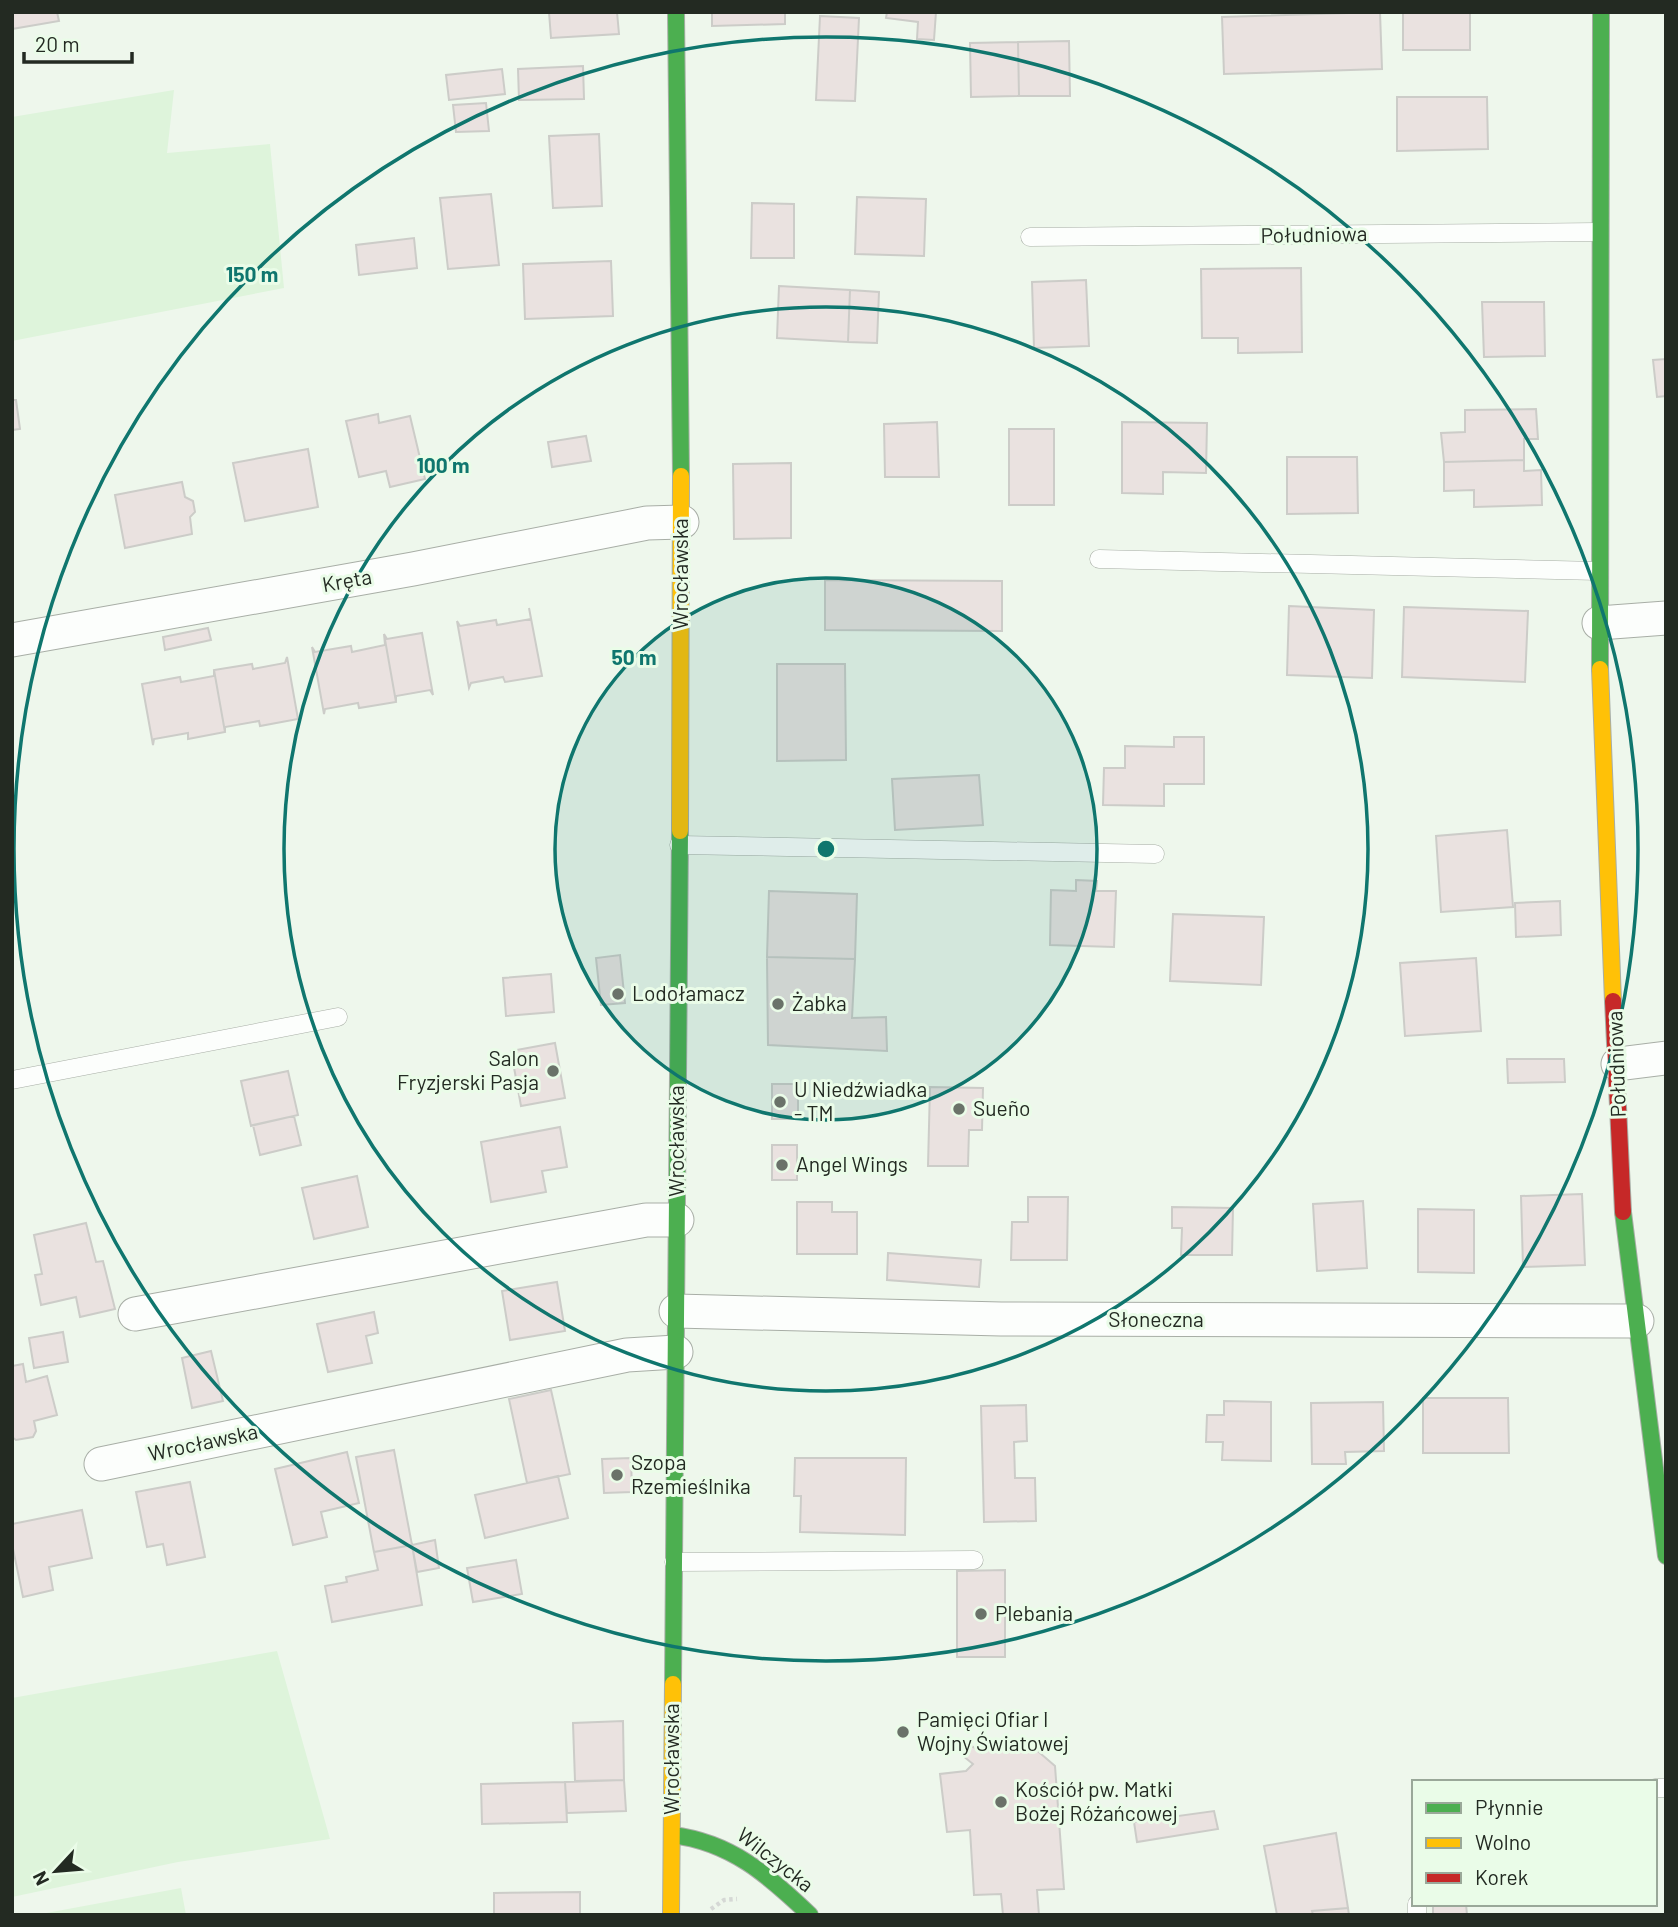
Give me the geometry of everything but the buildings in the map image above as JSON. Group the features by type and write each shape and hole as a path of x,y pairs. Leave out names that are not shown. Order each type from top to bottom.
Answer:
{"street":[{"name":"Wrocławska","path":"671,1915 682,522 676,12"},
{"name":"Południowa","path":"1601,12 1598,571 1621,1196 1666,1556"},
{"name":"Kręta","path":"12,640 413,569 647,523 682,522"},
{"path":"1600,623 1666,618"},
{"path":"1618,1064 1666,1058"},
{"name":"Wrocławska","path":"135,1314 646,1220 677,1220"},
{"name":"Słoneczna","path":"676,1311 1001,1319 1637,1321"},
{"name":"Wrocławska","path":"102,1464 627,1355 676,1352"},
{"name":"Wilczycka","path":"672,1835 715,1841 735,1850 810,1915"}],"lane":[{"name":"Południowa","path":"1030,237 1598,232"},
{"path":"1099,559 1598,571"},
{"path":"679,845 1155,854"},
{"path":"12,1080 338,1017"},
{"path":"674,1562 974,1560"}],"path":[{"path":"711,1915 711,1906 724,1900 737,1899 750,1905"}],"green space":[{"path":"174,90 167,153 270,144 284,288 12,341 12,117"},
{"path":"277,1651 330,1839 178,1862 12,1897 12,1698"},
{"path":"181,1888 186,1915 41,1915 41,1914"}],"traffic: fast":[{"path":"676,12 681,476"},
{"path":"1600,669 1601,12"},
{"path":"673,1684 680,831"},
{"path":"1623,1212 1666,1556"},
{"path":"672,1835 713,1845 731,1853 763,1874 810,1915"}],"traffic: slow":[{"path":"680,831 681,476"},
{"path":"1600,669 1613,1001"},
{"path":"671,1915 673,1684"}],"traffic: jam":[{"path":"1613,1001 1623,1212"}],"place":[{"name":"Lodołamacz","path":"618,994"},
{"name":"Żabka","path":"778,1004"},
{"name":"Salon Fryzjerski Pasja","path":"553,1071"},
{"name":"U Niedźwiadka - TM","path":"780,1102"},
{"name":"Sueño","path":"959,1109"},
{"name":"Angel Wings","path":"782,1165"},
{"name":"Szopa Rzemieślnika","path":"617,1475"},
{"name":"Plebania","path":"981,1614"},
{"name":"Pamięci Ofiar I Wojny Światowej","path":"903,1732"},
{"name":"Kościół pw. Matki Bożej Różańcowej","path":"1001,1802"}]}
